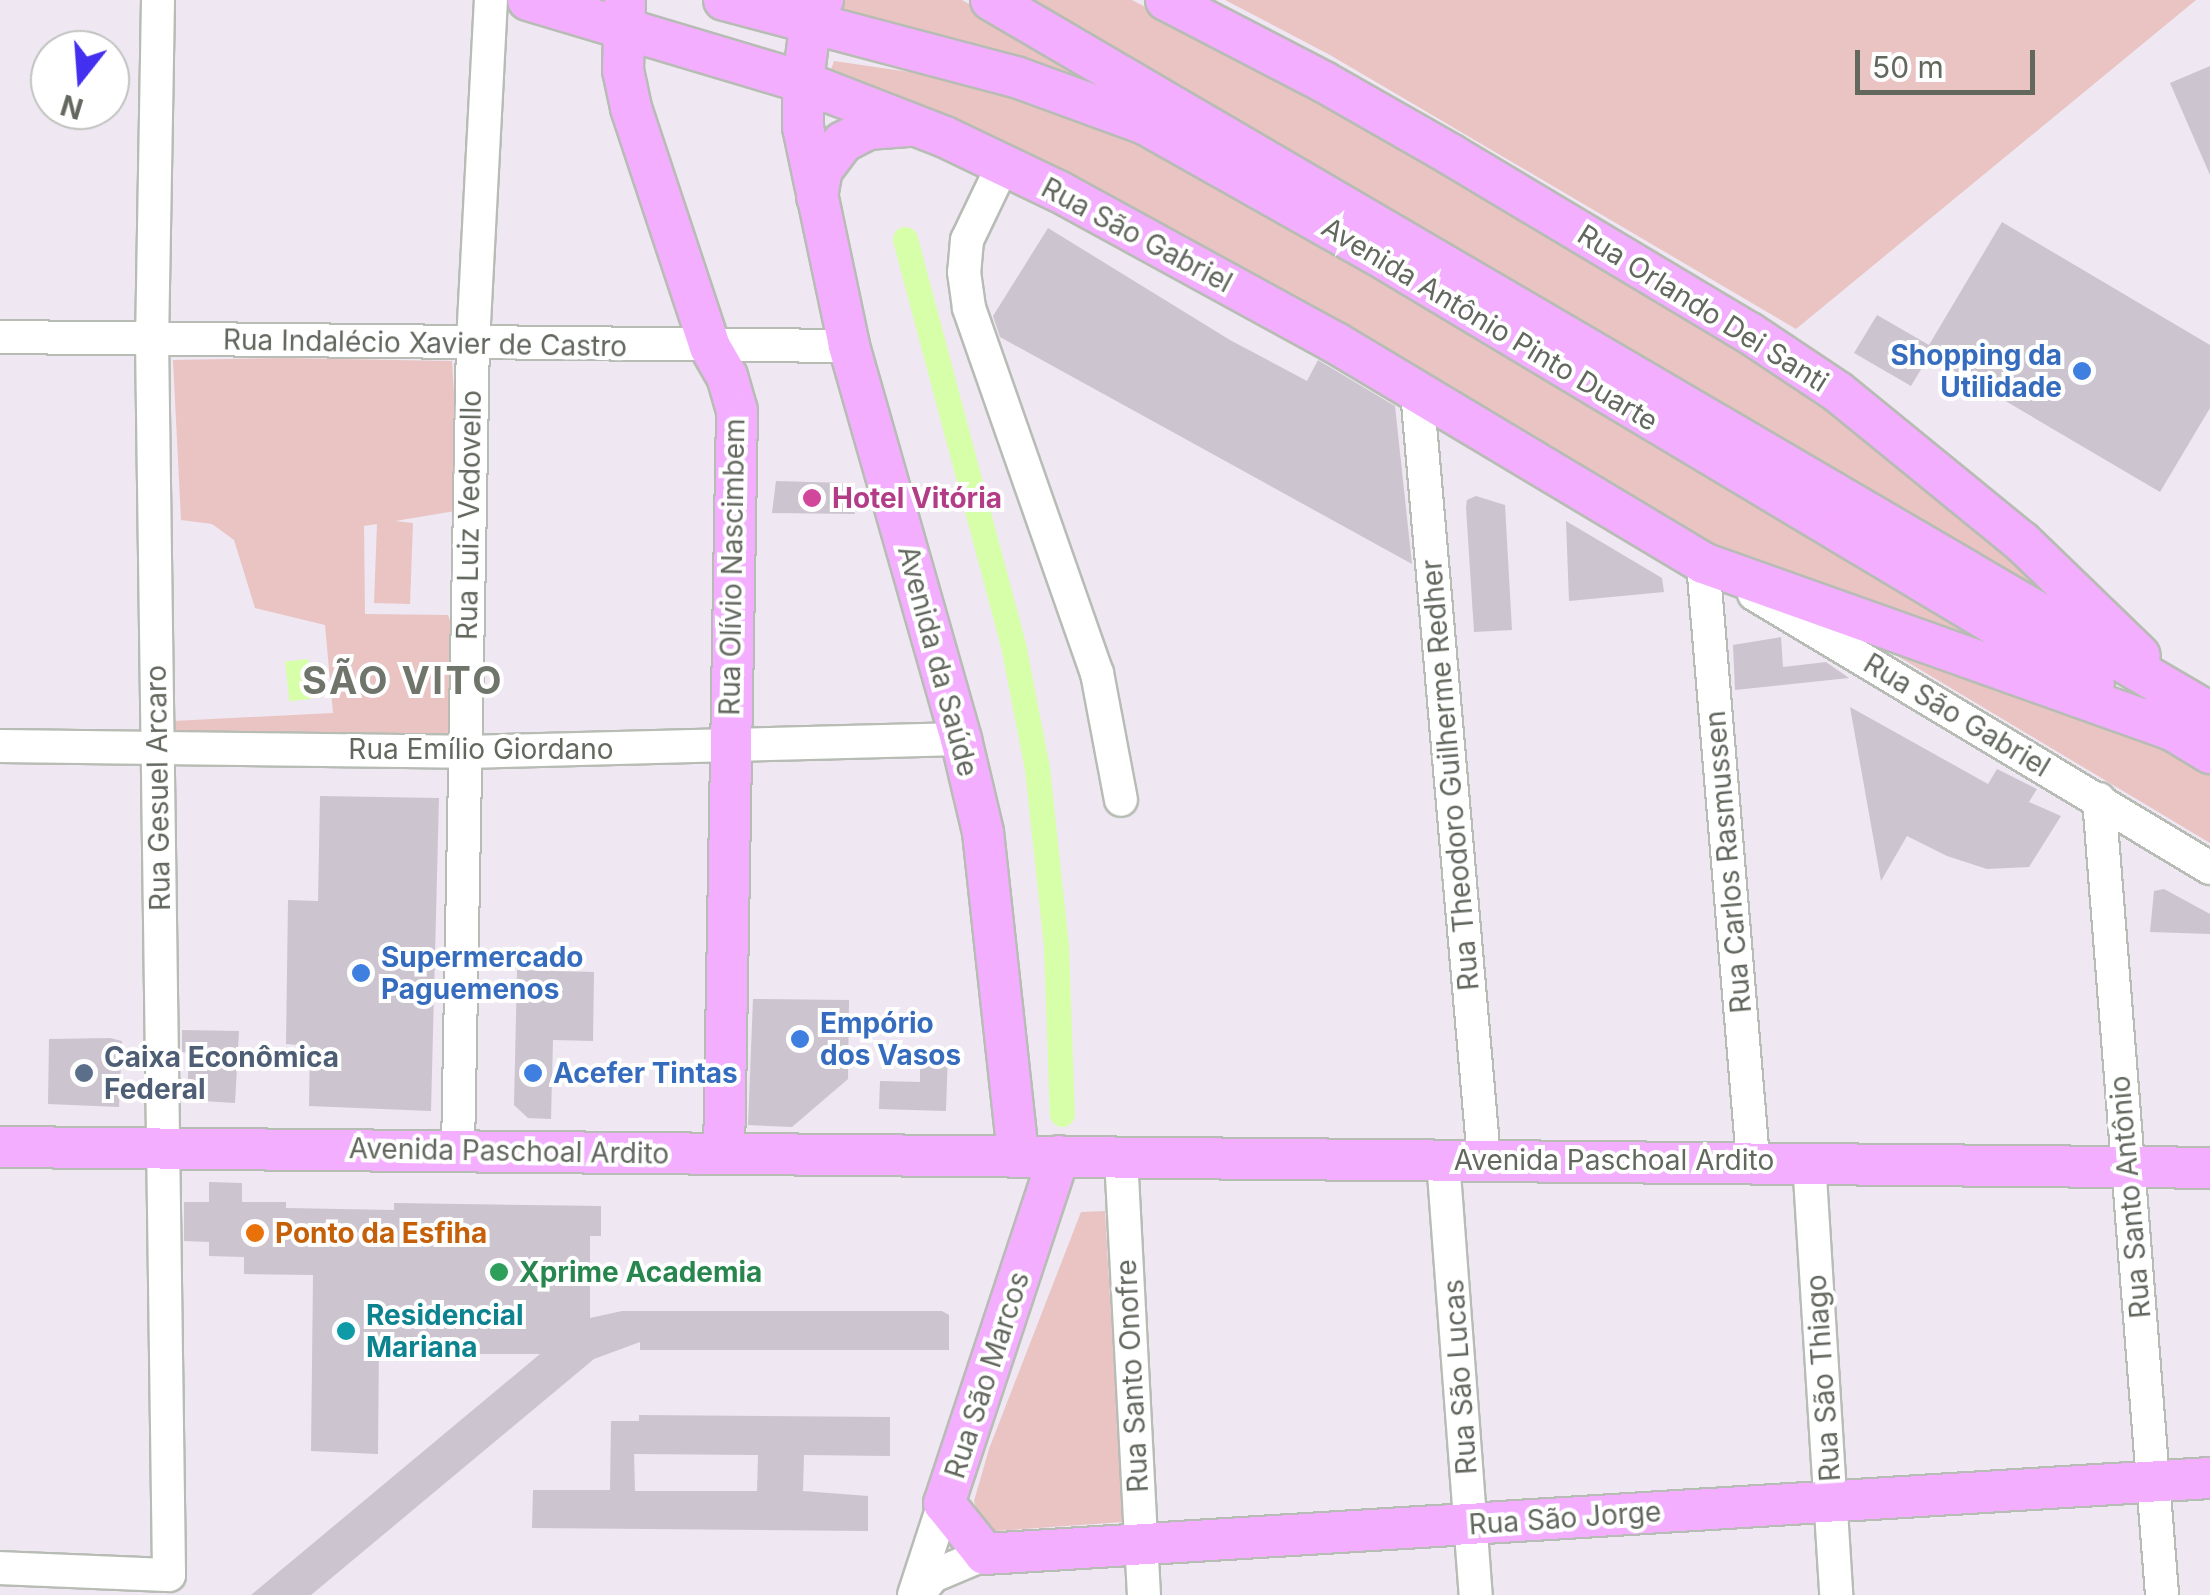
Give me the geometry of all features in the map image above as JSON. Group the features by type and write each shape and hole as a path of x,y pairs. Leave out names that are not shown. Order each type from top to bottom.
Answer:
{"main road":[{"name":"Rua São Gabriel","path":"528,0 624,13 921,128 1003,165 1183,258 1417,391 1702,563 2188,714"},
{"name":"Avenida Antônio Pinto Duarte","path":"724,0 816,13 1016,77 1146,124 2188,714"},
{"name":"Avenida Antônio Pinto Duarte","path":"991,0 2188,714 2210,753"},
{"name":"Rua Orlando Dei Santi","path":"1166,0 1324,82 1450,154 1748,332 1838,392 2021,541 2188,714"},
{"name":"Rua Olívio Nascimbem","path":"624,13 624,70 632,108 710,347 727,376 737,411 724,1153"},
{"name":"Avenida da Saúde","path":"816,13 803,82 804,127 817,201 849,346 961,739 983,832 1018,1155"},
{"path":"817,201 822,170 844,142 868,129 898,124 921,128"},
{"name":"Avenida Paschoal Ardito","path":"0,1147 1753,1160 2210,1168"},
{"path":"1018,1155 1042,1175 1046,1195"},
{"name":"Rua São Marcos","path":"944,1503 1059,1156"},
{"name":"Rua São Jorge","path":"985,1554 2210,1478"},
{"path":"944,1503 985,1554"}],"street":[{"name":"Rua Gesuel Arcaro","path":"158,0 152,339 164,1148 177,1585"},
{"name":"Rua Luiz Vedovello","path":"458,1150 473,342 491,0"},
{"path":"1003,165 967,240 964,272 969,308 1097,673 1121,800"},
{"name":"Rua Indalécio Xavier de Castro","path":"0,337 849,346"},
{"name":"Rua Theodoro Guilherme Redher","path":"1417,391 1484,1159"},
{"name":"Rua São Gabriel","path":"1702,563 2210,868"},
{"name":"Rua Carlos Rasmussen","path":"1702,563 1753,1160"},
{"name":"Rua Emílio Giordano","path":"0,746 464,752 961,739"},
{"name":"Rua Santo Antônio","path":"2100,799 2162,1595"},
{"name":"Rua Santo Onofre","path":"1121,1157 1144,1595"},
{"name":"Rua São Lucas","path":"1443,1160 1476,1595"},
{"name":"Rua São Thiago","path":"1809,1161 1836,1595"},
{"name":"Rua São Marcos","path":"916,1595 944,1503"},
{"name":"Rua São Marcos","path":"916,1595 933,1576 985,1554"},
{"path":"0,1568 177,1585"}],"shaded area":[{"path":"838,0 962,0 1141,103 840,20"},
{"path":"1017,0 1132,0 1316,97 1826,405 2052,584 2040,601"},
{"path":"1225,0 2196,0 1796,329 1330,55"},
{"path":"834,61 978,82 1054,104 1183,162 2004,645 1998,654 1700,543 829,75"},
{"path":"173,360 452,361 461,510 395,521 413,523 410,604 374,603 377,524 364,526 365,614 448,615 454,631 453,739 173,734 173,721 333,713 325,625 255,608 234,540 212,524 181,520"},
{"path":"1879,645 2164,743 2210,772 2210,843"},
{"path":"308,659 312,699 289,701 285,661"},
{"path":"1105,1211 1123,1522 995,1531 980,1519 974,1501 989,1449 1081,1212"}],"building":[{"path":"2210,66 2210,175 2170,83"},
{"name":"Shopping da Utilidade","path":"2002,222 2210,345 2210,408 2160,492 1929,356 1911,386 1854,353 1877,315 1929,345"},
{"path":"1048,228 1230,340 1307,381 1318,360 1395,406 1412,564 1000,337 993,316"},
{"name":"Hotel Vitória","path":"776,481 846,483 855,514 772,513"},
{"path":"1476,496 1505,505 1512,630 1474,632 1466,507 1467,500"},
{"path":"1566,521 1662,578 1664,592 1569,601"},
{"path":"1781,637 1783,667 1826,662 1849,678 1735,690 1733,645"},
{"path":"1850,707 1988,784 1997,769 2037,789 2029,802 2061,816 2029,867 1987,869 1947,856 1907,836 1881,881"},
{"name":"Supermercado Paguemenos","path":"320,796 439,798 431,1111 309,1106 310,1046 286,1044 288,900 318,901"},
{"path":"2164,889 2210,914 2210,934 2150,932 2154,891"},
{"name":"Acefer Tintas","path":"517,970 594,972 593,1041 553,1040 551,1119 528,1118 514,1105"},
{"name":"Empório dos Vasos","path":"753,999 849,1000 848,1079 792,1127 748,1125"},
{"path":"182,1030 239,1031 235,1103 187,1100 189,1053 182,1052"},
{"name":"Caixa Econômica Federal","path":"49,1039 122,1041 119,1107 48,1104"},
{"path":"920,1049 948,1050 946,1111 879,1109 880,1081 920,1082"},
{"path":"209,1182 242,1183 242,1202 286,1202 286,1208 394,1210 394,1203 601,1206 601,1236 590,1236 590,1318 622,1311 942,1311 949,1315 949,1350 640,1350 640,1342 594,1359 311,1595 251,1595 540,1354 452,1354 452,1343 379,1342 378,1454 311,1451 313,1275 244,1274 244,1257 209,1256 209,1242 184,1241 184,1202 209,1202"},
{"path":"639,1415 890,1417 890,1456 804,1455 803,1491 868,1496 868,1531 532,1528 533,1490 610,1490 611,1421 639,1421","holes":["634,1454 758,1455 757,1491 635,1491"]}],"waterway":[{"path":"905,239 1014,650 1037,768 1056,946 1062,1114"}],"place":[{"name":"Shopping da Utilidade","path":"2082,371"},
{"name":"Hotel Vitória","path":"812,498"},
{"name":"Supermercado Paguemenos","path":"361,973"},
{"name":"Empório dos Vasos","path":"800,1039"},
{"name":"Caixa Econômica Federal","path":"84,1073"},
{"name":"Acefer Tintas","path":"533,1073"},
{"name":"Ponto da Esfiha","path":"255,1233"},
{"name":"Xprime Academia","path":"499,1272"},
{"name":"Residencial Mariana","path":"346,1331"}],"district":[{"name":"SÃO VITO","path":"403,681"}]}
